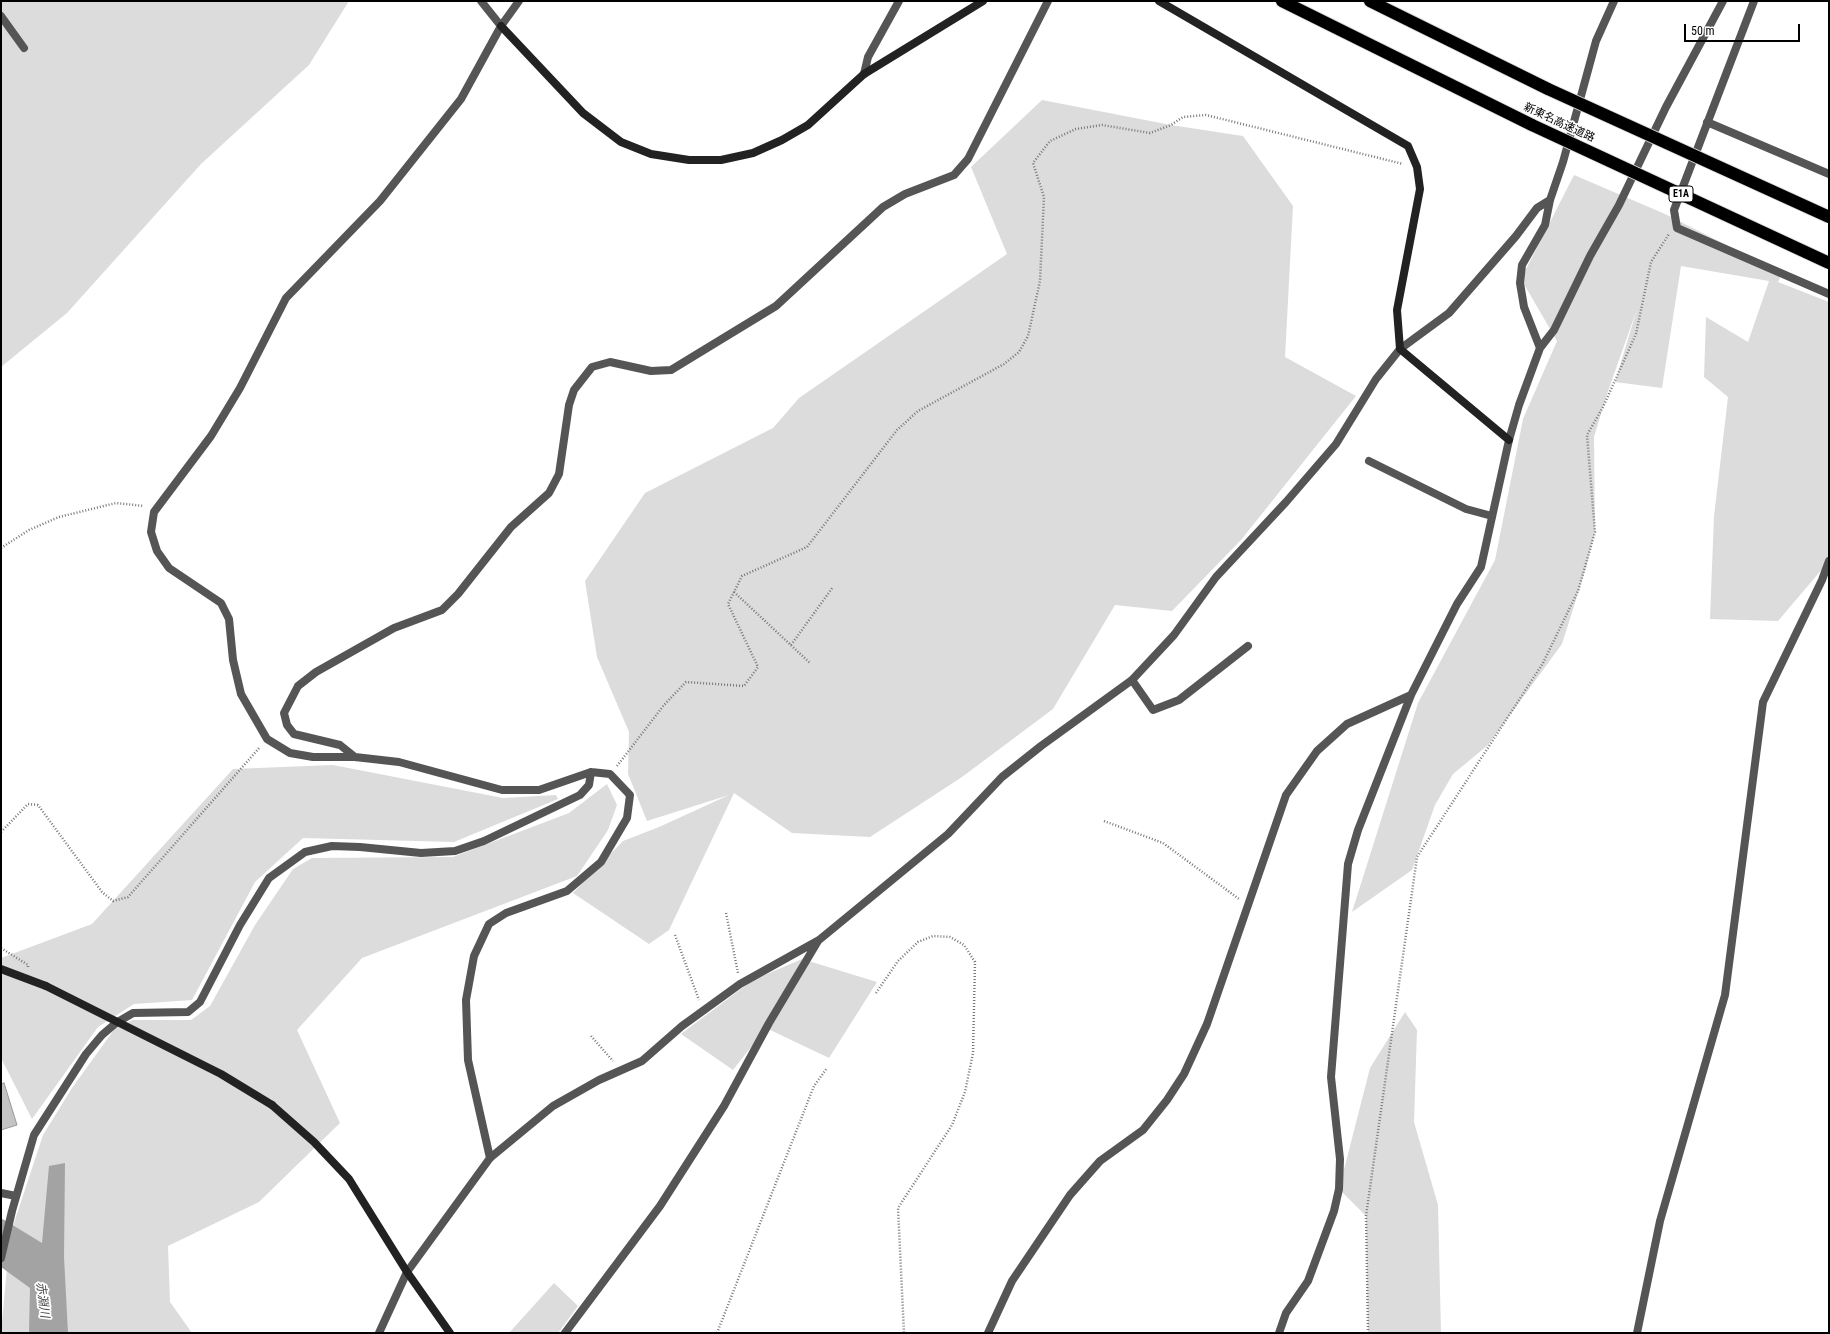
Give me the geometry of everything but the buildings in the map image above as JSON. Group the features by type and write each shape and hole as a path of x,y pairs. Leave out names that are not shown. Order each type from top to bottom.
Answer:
{"highway":[{"name":"新東名高速道路","path":"1282,1 1532,125 1829,263"},
{"path":"1370,1 1548,89 1829,217"}],"street":[{"path":"481,1 501,26 583,113 621,142 651,154 689,160 722,160 753,153 782,140 808,124 864,74 983,1"},
{"path":"490,1158 468,1060 466,1000 474,956 489,924 506,913 567,891 601,862 627,818 630,794 610,774 591,772 538,790 502,790 399,762 355,757 313,757 290,753 267,739 241,694 233,660 229,619 221,603 170,568 157,551 151,532 154,512 211,436 240,388 286,298 380,202 461,98 501,26 519,1"},
{"path":"864,74 868,57 898,1"},
{"path":"355,757 340,745 294,734 287,725 284,713 298,686 316,672 394,628 442,610 458,594 511,527 549,493 559,474 569,405 574,390 592,367 610,362 651,371 671,370 776,306 883,207 905,194 954,175 968,159 1048,1"},
{"path":"1159,1 1408,146 1417,167 1420,189 1397,310 1400,349 1509,440"},
{"path":"1540,348 1524,306 1520,283 1522,265 1545,225 1550,200 1563,162 1596,41 1614,1"},
{"path":"1279,1333 1286,1313 1308,1281 1334,1211 1339,1189 1340,1159 1331,1077 1348,864 1358,830 1411,695 1457,604 1481,567 1509,440 1519,406 1540,348 1554,330 1590,256 1620,205 1666,107 1723,1"},
{"path":"1754,1 1674,210 1677,228 1829,294"},
{"path":"1,16 24,48"},
{"path":"1707,122 1829,174"},
{"path":"379,1333 407,1272 490,1158 553,1106 642,1061 682,1026 740,984 819,940 948,834 1002,777 1041,746 1132,680 1174,635 1216,577 1286,502 1336,444 1376,380 1400,349 1449,313 1516,236 1537,208 1550,200"},
{"path":"1369,461 1466,509 1492,516"},
{"path":"1637,1333 1660,1221 1725,995 1763,702 1822,580 1829,561"},
{"path":"1132,680 1153,710 1179,700 1248,646"},
{"path":"988,1333 1012,1281 1070,1195 1100,1162 1143,1130 1167,1100 1184,1074 1207,1024 1249,906 1286,795 1317,751 1347,724 1411,695"},
{"path":"1,1258 16,1196 34,1135 86,1054 111,1027 133,1014 188,1012 200,1002 240,924 268,878 305,852 332,846 422,853 455,851 463,849 484,842 580,795 590,786 591,772"},
{"path":"565,1333 660,1206 724,1106 769,1023 819,940"},
{"path":"1,969 26,977 46,986 214,1070 272,1105 314,1142 349,1179 407,1272 450,1333"},
{"path":"1,1193 16,1196"}],"path":[{"path":"610,774 664,705 686,682 744,686 758,667 728,604 742,576 807,547 897,430 918,411 1004,364 1018,352 1028,336 1040,282 1044,197 1033,163 1050,141 1076,129 1102,125 1150,133 1171,125 1183,117 1206,115 1417,167"},
{"path":"1368,1333 1366,1216 1417,857 1544,663 1578,592 1595,532 1587,435 1603,407 1636,334 1651,262 1676,224"},
{"path":"1,548 29,530 59,517 116,503 142,505 154,512"},
{"path":"791,645 833,587"},
{"path":"734,592 810,663"},
{"path":"1,832 28,804 38,805 102,892 112,901 128,897 267,739"},
{"path":"1104,821 1163,843 1249,906"},
{"path":"726,913 740,984"},
{"path":"675,935 703,1011"},
{"path":"876,993 898,961 918,942 933,936 950,937 964,945 975,962 973,1053 965,1092 952,1125 898,1208 904,1333"},
{"path":"1,948 28,964 26,977"},
{"path":"591,1036 621,1071"},
{"path":"717,1333 814,1086 827,1068"}],"shaded area":[{"path":"1,1 349,1 309,65 201,164 67,313 1,367"},
{"path":"1042,100 1171,125 1243,136 1293,206 1285,357 1356,396 1241,540 1172,611 1115,605 1053,709 962,777 870,837 792,833 734,793 669,930 649,944 573,893 623,841 659,827 729,795 647,821 628,774 629,732 597,657 585,581 645,493 773,428 799,398 1007,254 971,167"},
{"path":"1574,175 1665,214 1782,273 1778,282 1829,302 1829,561 1778,621 1710,619 1714,516 1728,397 1704,377 1706,317 1748,342 1769,281 1681,266 1662,388 1615,382 1637,309 1607,394 1594,437 1595,532 1586,568 1562,644 1488,745 1453,774 1435,805 1412,870 1352,912 1418,703 1495,560 1523,419 1557,341 1521,279"},
{"path":"333,765 503,798 556,795 558,799 454,842 303,838 255,882 192,1000 134,1004 98,1027 32,1119 1,1058 1,958 92,924 233,769"},
{"path":"607,784 617,805 608,830 577,876 362,958 297,1030 340,1123 259,1202 168,1246 170,1302 192,1333 1,1333 10,1235 43,1135 72,1088 116,1027 133,1020 191,1020 210,1006 255,925 293,869 312,858 453,857 569,813"},
{"path":"802,959 877,982 829,1058 766,1028 733,1070 681,1034 753,980"},
{"path":"1405,1012 1417,1030 1414,1122 1438,1205 1441,1333 1368,1333 1366,1216 1339,1189 1370,1068"},
{"path":"554,1283 578,1306 558,1333 509,1333"}],"water":[{"name":"赤淵川","path":"65,1163 64,1257 68,1333 29,1333 30,1288 1,1267 1,1218 42,1243 49,1166"}]}
